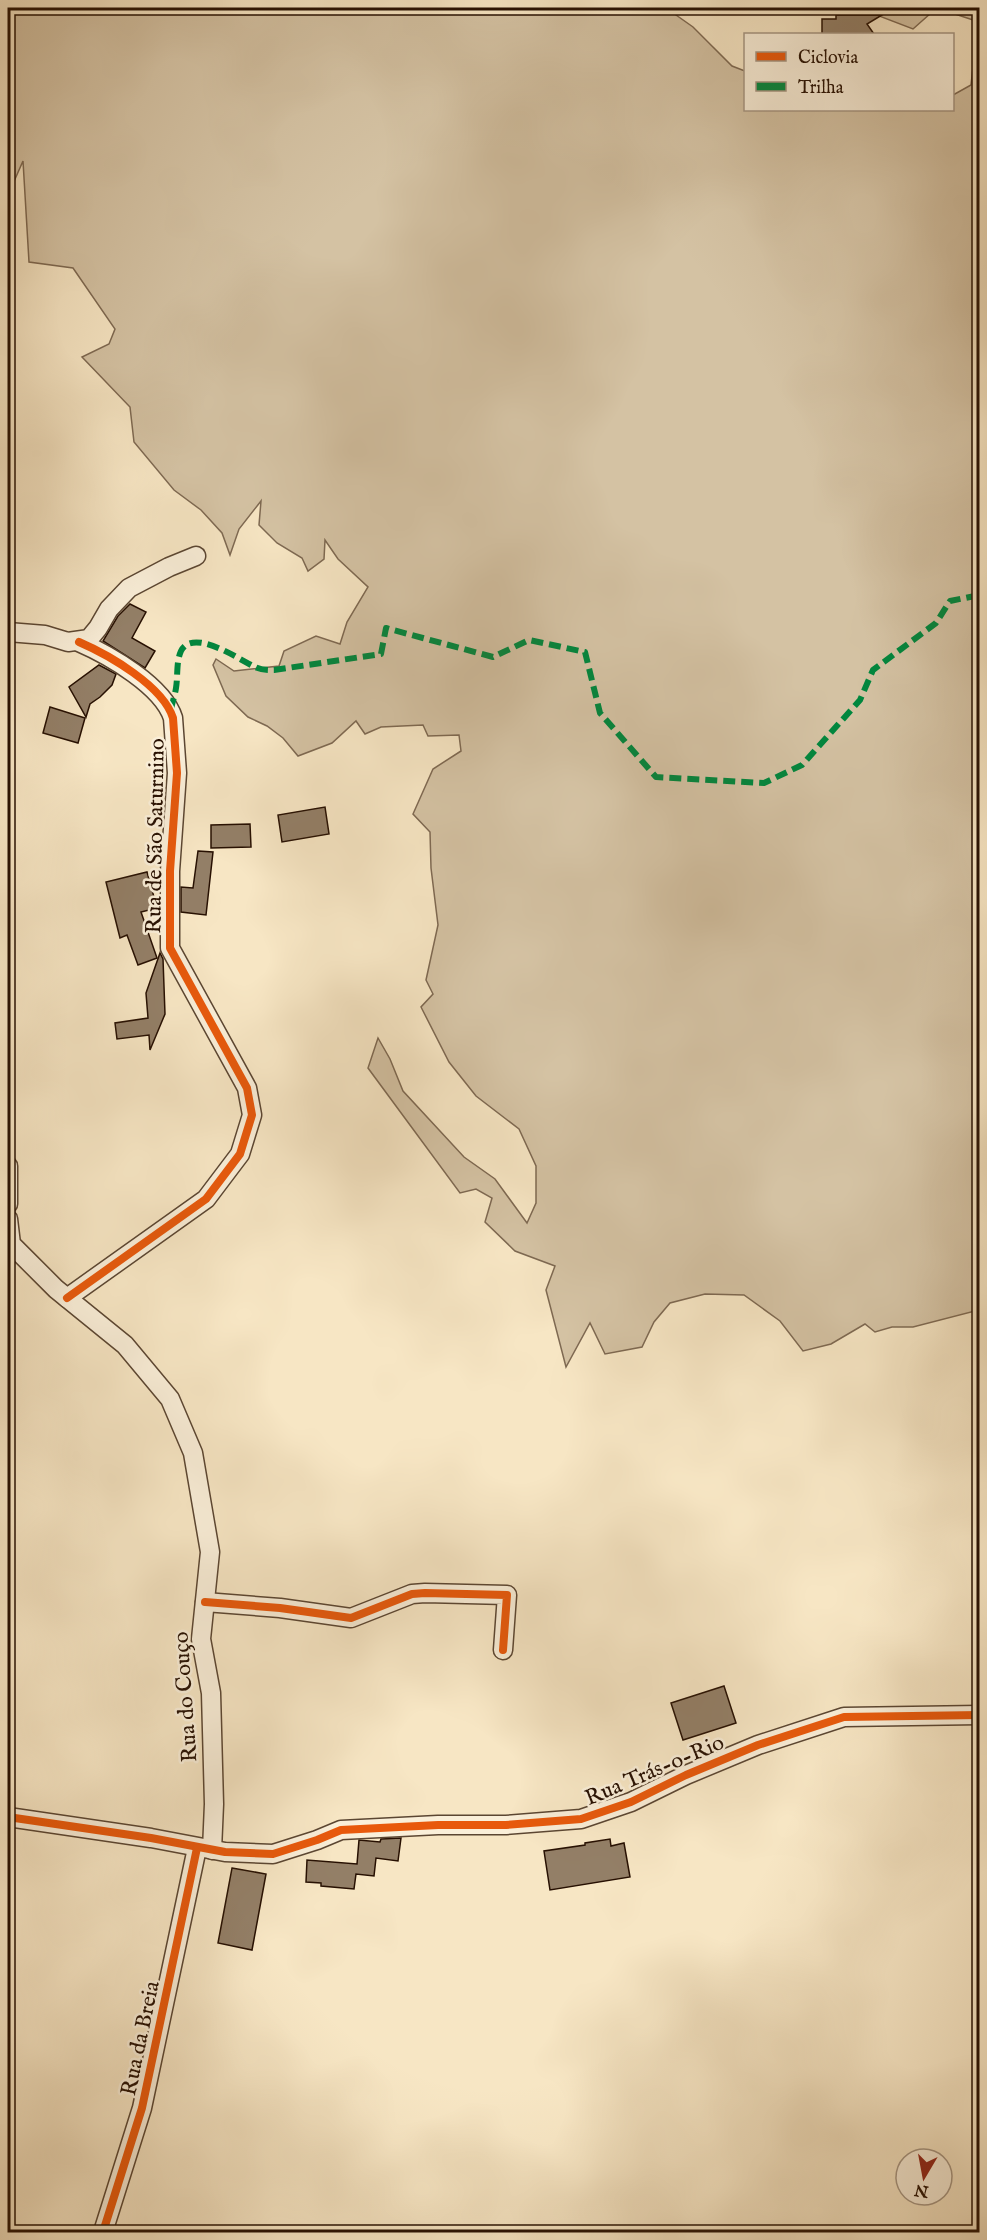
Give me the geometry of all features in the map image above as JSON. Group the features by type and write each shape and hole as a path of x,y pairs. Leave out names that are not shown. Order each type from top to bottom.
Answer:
{"street":[{"path":"79,642 89,639 109,609 129,588 196,556"},
{"name":"Rua de São Saturnino","path":"8,632 45,635 68,642 79,642 102,652 160,696 171,710 177,773 170,871 170,948 247,1088 252,1115 240,1154 206,1199 67,1298"},
{"path":"8,1166 8,1204"},
{"name":"Rua do Couço","path":"8,1219 11,1244 67,1298 125,1345 170,1399 193,1453 210,1552 201,1639 211,1693 214,1804 204,1849"},
{"path":"205,1602 280,1608 351,1618 412,1594 507,1595 503,1650"},
{"name":"Rua Trás-o-Rio","path":"8,1817 70,1828 151,1838 204,1849 273,1854 341,1830 438,1825 506,1825 581,1819 631,1802 686,1775 758,1745 844,1717 980,1715"},
{"name":"Rua da Breia","path":"103,2232 142,2108 204,1849"}],"shaded area":[{"path":"8,8 666,8 693,27 732,66 744,71 744,111 954,111 954,94 971,85 973,67 979,65 979,1310 913,1327 892,1327 875,1332 865,1324 831,1344 803,1351 780,1321 744,1295 705,1294 670,1303 654,1322 642,1347 605,1354 590,1323 566,1367 546,1290 555,1266 515,1251 485,1222 492,1198 476,1189 460,1193 368,1068 378,1038 390,1059 403,1091 464,1157 495,1179 527,1223 536,1203 536,1166 519,1129 476,1096 449,1062 421,1007 433,994 426,980 438,925 431,868 430,832 413,814 433,769 461,751 459,735 428,736 423,725 381,727 365,734 356,721 332,743 298,756 283,738 267,726 248,717 226,696 213,665 216,659 234,671 279,666 284,651 316,636 340,644 347,622 368,587 338,559 325,540 324,559 308,571 302,558 277,543 259,525 261,501 239,529 230,555 222,533 201,510 174,490 134,442 130,407 82,357 109,344 115,329 73,268 29,262 23,161 8,195"},
{"path":"873,8 979,8 979,22 955,14 931,13 913,29 879,16"}],"building":[{"path":"836,15 882,15 867,24 873,33 822,33 822,19 836,19"},
{"path":"130,604 146,612 132,638 155,651 145,668 103,641 118,616"},
{"path":"99,665 116,674 112,685 90,704 86,717 69,687"},
{"path":"50,707 85,718 78,743 43,733"},
{"path":"325,807 329,834 282,842 278,815"},
{"path":"250,824 251,847 211,848 211,825"},
{"path":"198,851 213,852 206,915 181,912 181,887 193,888"},
{"path":"147,872 157,908 141,912 157,958 138,965 127,935 120,938 106,882"},
{"path":"160,953 163,959 165,1014 150,1050 149,1035 117,1039 115,1023 148,1018 146,993"},
{"path":"724,1686 736,1723 683,1740 671,1703"},
{"path":"401,1838 398,1861 376,1858 374,1876 356,1874 354,1889 306,1882 307,1860 357,1864 359,1840 380,1842 381,1839"},
{"path":"610,1839 611,1846 624,1843 630,1877 550,1890 544,1851"},
{"path":"232,1868 266,1874 252,1950 218,1943"}],"marked path":[{"path":"171,710 179,655 187,645 196,642 217,647 257,668 274,670 381,654 386,628 493,657 529,640 585,652 600,713 656,777 764,783 802,765 860,700 873,670 936,623 950,601 975,596 980,587"}],"cycle path":[{"path":"67,1298 206,1199 240,1154 252,1115 247,1088 170,948 170,871 177,773 173,718 167,706 147,683 119,663 79,642"},
{"path":"205,1602 280,1608 351,1618 412,1594 507,1595 503,1650"},
{"path":"8,1817 151,1838 225,1852 273,1854 341,1830 438,1825 506,1825 581,1819 631,1802 686,1775 758,1745 844,1717 980,1715"},
{"path":"103,2232 142,2108 197,1848"}]}
